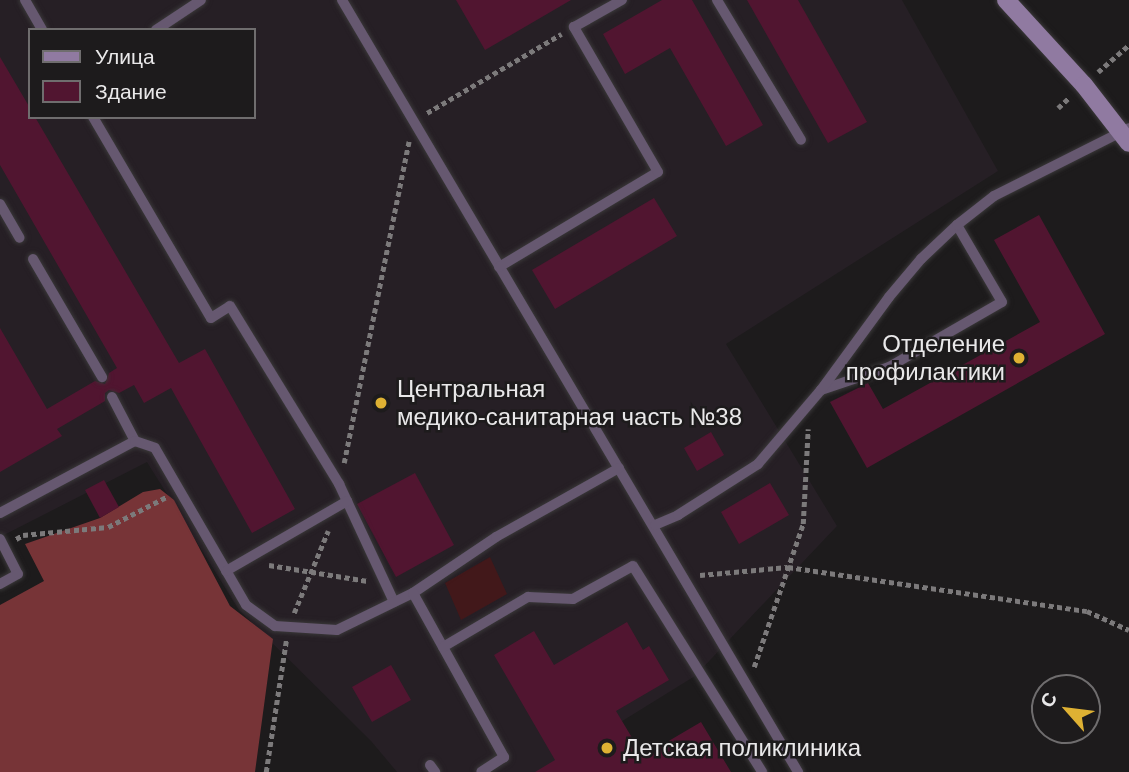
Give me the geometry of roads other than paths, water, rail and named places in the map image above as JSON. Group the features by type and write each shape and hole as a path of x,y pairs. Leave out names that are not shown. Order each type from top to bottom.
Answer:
{"street":[{"path":"1006,0 1127,134"}],"lane":[{"path":"25,0 41,28"},
{"path":"159,28 201,0"},
{"path":"342,0 655,525 798,772"},
{"path":"499,267 658,172 573,27 622,0"},
{"path":"717,0 801,140"},
{"path":"94,119 211,318 230,306 339,484 394,602"},
{"path":"655,525 678,515 758,464 821,390 921,259 957,225 993,196 1127,134"},
{"path":"0,204 20,238"},
{"path":"821,390 888,367 1002,302 957,225"},
{"path":"33,259 102,377"},
{"path":"112,397 135,441 155,448 246,605 275,626 337,631 413,593 496,537 619,468"},
{"path":"0,513 135,441"},
{"path":"226,571 347,501"},
{"path":"0,584 18,574 2,543"},
{"path":"443,648 528,597 573,599 633,566 762,772"},
{"path":"413,593 504,757 481,772"}],"place":[{"name":"Отделение профилактики","path":"1019,358"},
{"name":"Центральная медико-санитарная часть №38","path":"381,403"},
{"name":"Детская поликлиника","path":"607,748"}]}
